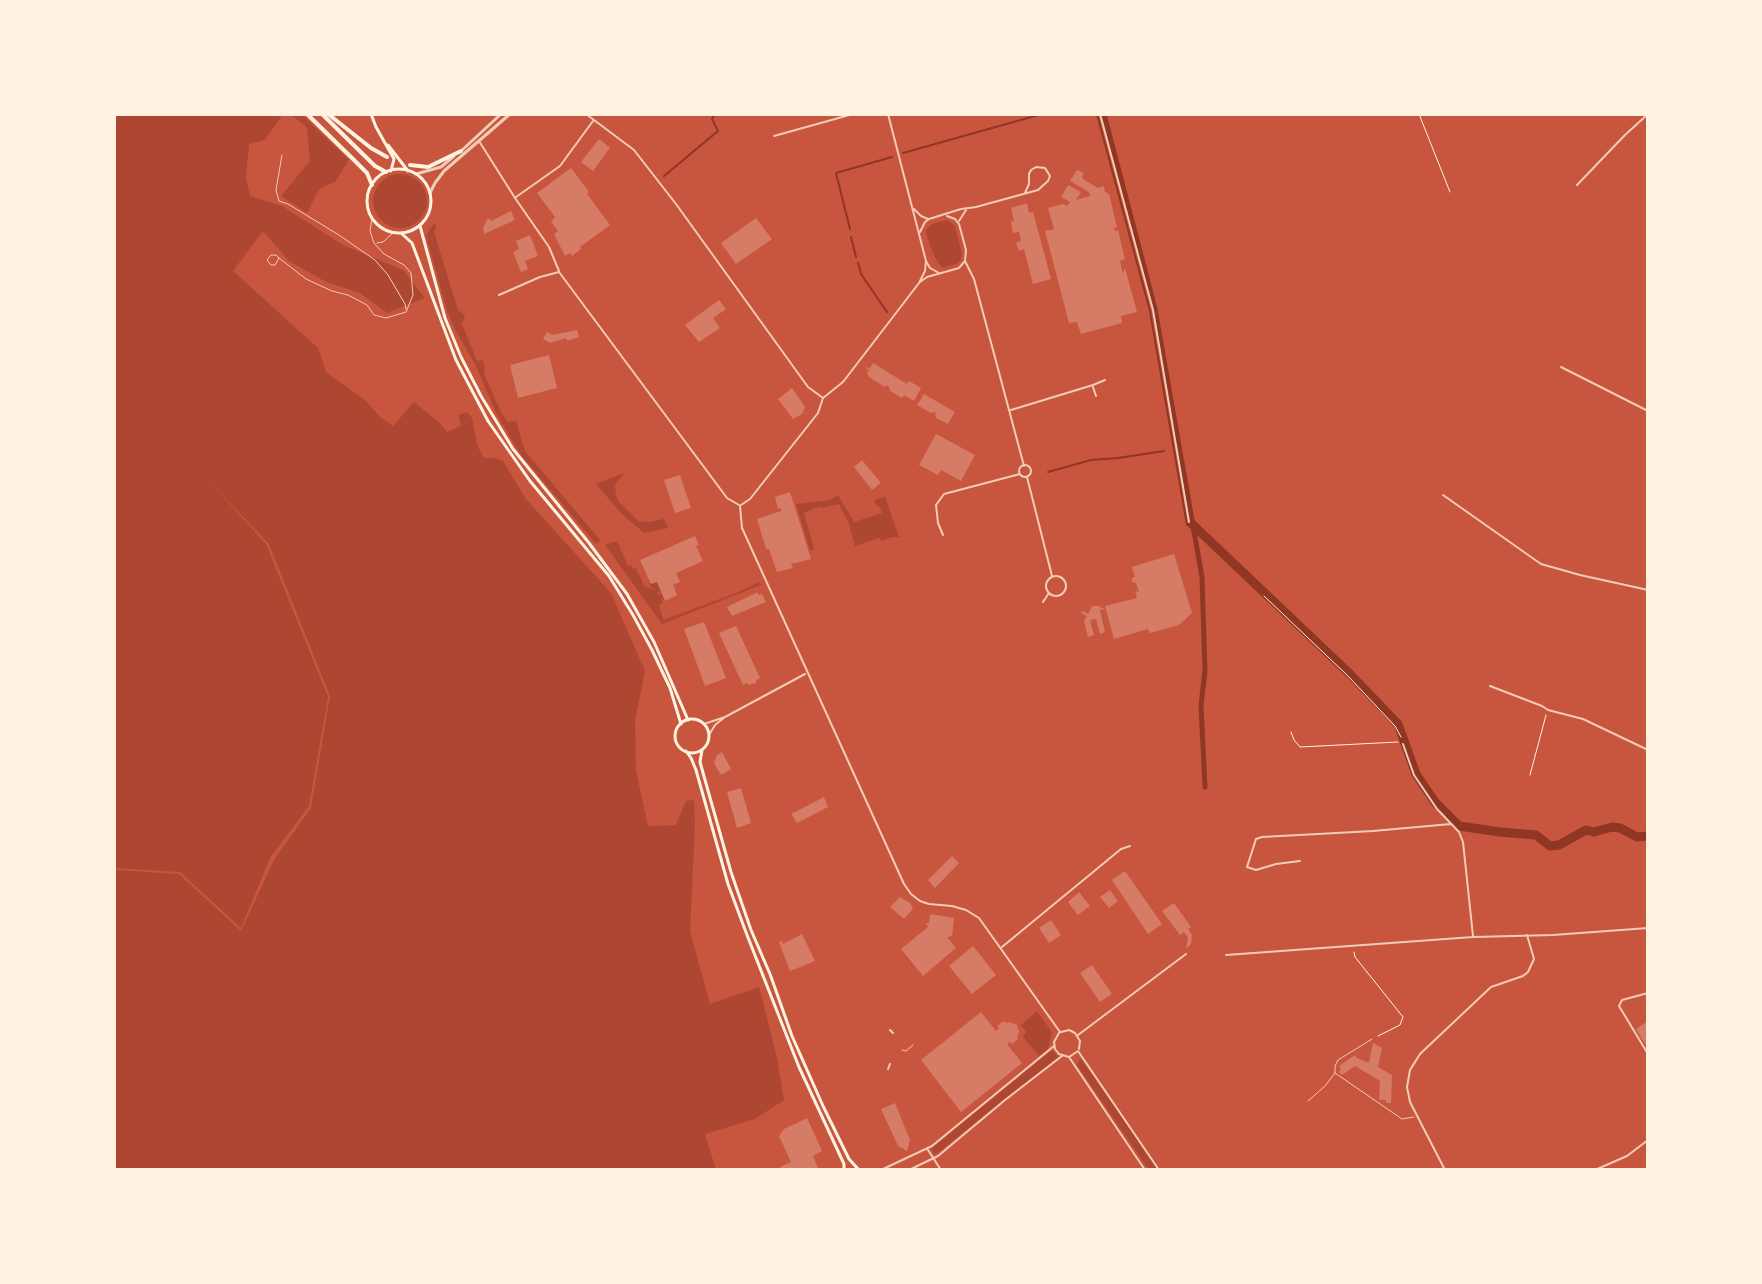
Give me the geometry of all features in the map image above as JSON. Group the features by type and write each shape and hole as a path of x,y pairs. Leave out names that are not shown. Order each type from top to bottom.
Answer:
{"highway":[{"path":"307,114 361,166 372,185"},
{"path":"325,114 387,157"},
{"path":"325,114 375,166 388,172"},
{"path":"409,168 428,167 461,151"}],"main road":[{"path":"371,114 376,127 394,159 388,172 372,185 367,201 372,218 381,228 393,233 414,230 430,209 430,193 423,180 409,168 376,127"},
{"path":"388,172 409,168"},
{"path":"420,226 445,318 481,396 513,449 627,594 654,642 688,720"},
{"path":"401,233 412,243 450,348 488,421 530,481 609,576 652,650 670,688 681,724"},
{"path":"844,1170 784,1032 728,884 696,770 691,758 676,740 677,730 688,720 704,724 709,735 700,762 731,872 795,1043 849,1159 859,1170"},
{"path":"686,751 702,750"}],"street":[{"path":"416,174 441,167 501,114"},
{"path":"430,193 444,171 510,114"},
{"path":"586,114 634,150 808,387 823,398"},
{"path":"774,136 853,114"},
{"path":"740,506 750,499 818,413 823,398 839,387 925,271 920,232 888,114"},
{"path":"1100,114 1153,310 1189,522"},
{"path":"1577,185 1648,114"},
{"path":"515,198 560,166 594,120"},
{"path":"479,140 549,247 559,272 727,498 740,506"},
{"path":"920,232 929,219 1035,192 1045,186 1050,176 1045,168 1031,170 1025,193"},
{"path":"913,207 929,219"},
{"path":"959,224 967,209"},
{"path":"944,215 959,224 966,250 965,261 974,279 1024,466"},
{"path":"926,261 930,268 939,273"},
{"path":"919,283 927,277 959,268 965,261"},
{"path":"959,268 970,274"},
{"path":"499,295 559,272"},
{"path":"1561,367 1648,411"},
{"path":"1010,410 1105,380"},
{"path":"1093,385 1096,396"},
{"path":"1020,474 1024,466"},
{"path":"1024,466 1031,470 1027,477"},
{"path":"943,535 936,505 944,494 1020,474 1027,477"},
{"path":"1027,477 1052,576"},
{"path":"1443,495 1541,564 1648,590"},
{"path":"740,506 742,528 904,884 915,898 929,904 966,910 979,918 1060,1032"},
{"path":"1052,576 1063,578 1066,588 1061,595 1049,593 1046,589 1046,583 1052,576"},
{"path":"1043,602 1049,593"},
{"path":"704,724 725,717 807,673"},
{"path":"1490,686 1548,710 1583,719 1648,750"},
{"path":"709,735 725,717"},
{"path":"1403,744 1414,775 1437,809 1459,832 1463,842 1473,937"},
{"path":"1300,861 1256,870 1247,867 1256,839 1262,837 1451,824"},
{"path":"1001,948 1121,849 1130,846"},
{"path":"1226,955 1648,928"},
{"path":"1445,1170 1408,1094 1407,1080 1411,1066 1491,987 1528,972 1534,959 1527,935"},
{"path":"1078,1035 1186,954"},
{"path":"1648,993 1622,1000 1619,1006 1648,1054"},
{"path":"1069,1030 1078,1035 1081,1045 1078,1051 1069,1057 1057,1052 1055,1038 1060,1032 1069,1030"},
{"path":"881,1170 927,1149 1054,1046"},
{"path":"1078,1051 1159,1170"},
{"path":"909,1170 933,1159 1062,1056"},
{"path":"1069,1057 1145,1170"},
{"path":"888,1069 890,1064"},
{"path":"1595,1170 1627,1156 1648,1140"},
{"path":"927,1149 941,1170"}],"lane":[{"path":"282,155 276,190 279,201 339,235 375,260 395,287 406,312"},
{"path":"372,218 370,231 374,243 411,273 413,295 406,312"},
{"path":"374,243 383,242 393,233"},
{"path":"279,258 306,279 367,305 374,315 386,318 406,312"},
{"path":"1308,1101 1335,1073 1338,1060 1372,1039"},
{"path":"902,1050 906,1051 913,1045"},
{"path":"1335,1073 1402,1119 1417,1116"}],"path":[{"path":"1419,114 1450,192"},
{"path":"1264,596 1331,659 1395,726 1403,744"},
{"path":"1530,775 1548,710"},
{"path":"1291,732 1300,747 1403,744"},
{"path":"1352,946 1355,957 1403,1017 1400,1025 1372,1039"}],"shaded area":[{"path":"114,114 283,114 265,140 249,144 246,178 250,196 282,206 343,245 403,270 425,298 387,313 360,293 326,282 289,261 263,231 233,271 318,348 326,372 366,401 393,426 414,402 447,432 461,426 458,415 467,412 472,418 477,445 484,458 503,461 526,499 611,593 645,671 635,720 636,771 648,826 676,825 686,801 694,800 690,931 710,1004 759,987 777,1058 784,1100 755,1119 705,1134 716,1170 114,1170 114,870 179,874 241,931 275,858 311,808 330,696 269,544 207,479 266,544 328,697 309,806 270,858 241,928 180,872 114,868"},
{"path":"291,114 301,114 349,160 335,182 319,189 307,213 281,196 310,161 307,128"},
{"path":"400,174 419,182 427,201 419,220 400,228 381,220 373,201 381,182"},
{"path":"947,220 955,226 962,254 956,264 943,268 933,253 926,230 932,224"},
{"path":"435,222 434,232 458,310 465,316 462,324 477,361 482,360 484,374 501,412 508,422 516,421 525,451 600,540 596,544 521,455 496,413 447,311 426,235"},
{"path":"624,473 615,485 618,501 638,521 664,519 668,528 644,533 622,514 596,484"},
{"path":"838,495 854,522 882,513 874,500 885,497 899,537 882,541 879,538 855,546 839,504 820,506 804,513 814,549 810,551 796,504 830,500"},
{"path":"617,541 628,566 636,568 645,587 657,590 649,583 657,582 661,592 657,592 665,601 660,596 663,620 759,582 761,585 662,624 605,545"},
{"path":"1037,1011 1052,1032 1048,1049 1039,1056 1023,1037 1026,1032 1021,1025"},
{"path":"1052,1050 1058,1057 936,1154 933,1153 932,1148"},
{"path":"1080,1059 1158,1170 1149,1170 1077,1065"}],"building":[{"path":"599,139 610,148 593,171 581,162"},
{"path":"571,168 610,225 572,256 570,253 565,256 554,234 558,231 551,222 555,217 537,193"},
{"path":"1077,170 1084,173 1083,179 1098,188 1104,186 1109,194 1117,227 1114,228 1118,230 1125,259 1120,261 1123,274 1125,268 1137,312 1121,316 1122,323 1081,334 1077,322 1069,323 1045,231 1054,229 1048,208 1063,204 1067,206 1070,202 1061,197 1068,185 1081,192 1076,200 1090,196 1089,192 1070,181"},
{"path":"1027,203 1029,213 1033,212 1051,279 1033,284 1024,249 1019,251 1016,243 1021,241 1019,232 1013,233 1011,222 1014,221 1011,208"},
{"path":"511,211 515,220 484,234 483,228 489,218 491,221"},
{"path":"756,218 772,239 736,264 721,243"},
{"path":"530,235 538,256 525,261 528,269 521,272 513,252 519,249 516,241"},
{"path":"719,300 726,309 713,318 720,328 699,342 685,325"},
{"path":"577,330 579,337 567,341 566,338 550,343 543,339 547,332 552,335"},
{"path":"549,355 557,388 518,398 510,365"},
{"path":"873,363 907,384 909,381 921,388 914,401 904,395 902,398 869,377 867,373 870,369 866,367 870,368"},
{"path":"792,388 805,407 802,414 793,419 778,399"},
{"path":"924,394 955,412 948,424 936,418 935,412 917,405"},
{"path":"936,434 975,455 961,481 941,470 938,475 919,465"},
{"path":"862,460 881,483 872,490 854,467"},
{"path":"680,475 691,508 675,513 664,480"},
{"path":"790,492 811,559 791,564 793,568 777,572 757,519 781,511 775,497"},
{"path":"695,536 703,561 676,573 680,582 673,585 677,595 665,601 657,582 651,584 640,560"},
{"path":"1174,554 1192,613 1179,625 1150,633 1148,629 1114,639 1105,606 1137,598 1135,591 1139,592 1136,583 1132,582 1135,577 1132,567"},
{"path":"758,592 766,602 732,616 727,607"},
{"path":"1092,606 1105,609 1100,610 1105,632 1100,634 1096,619 1090,620 1094,635 1088,637 1084,621 1087,616 1081,613 1088,614"},
{"path":"704,622 726,678 705,686 684,629"},
{"path":"736,626 760,678 756,683 743,685 719,633"},
{"path":"722,752 731,769 721,775 714,763"},
{"path":"741,788 751,823 737,828 727,792"},
{"path":"824,797 828,807 797,823 791,814"},
{"path":"952,856 959,863 935,888 928,880"},
{"path":"1125,871 1162,924 1148,934 1112,880"},
{"path":"1110,890 1118,901 1109,908 1100,897"},
{"path":"1079,892 1090,906 1078,915 1068,902"},
{"path":"900,897 913,909 904,919 890,907"},
{"path":"1174,903 1191,927 1188,929 1192,935 1191,944 1186,949 1188,938 1184,932 1180,935 1162,911"},
{"path":"930,914 954,918 952,936 947,937 956,948 923,976 901,949 928,927 926,923 929,923"},
{"path":"1051,920 1061,935 1049,943 1039,928"},
{"path":"802,934 815,961 790,971 779,942 783,944"},
{"path":"973,946 996,975 972,994 949,966"},
{"path":"1092,965 1112,994 1100,1002 1080,973"},
{"path":"981,1012 996,1031 1004,1021 1017,1025 1018,1039 1007,1044 1022,1063 961,1112 921,1060"},
{"path":"1648,1021 1648,1049 1636,1029"},
{"path":"1373,1043 1382,1048 1378,1067 1392,1075 1391,1103 1379,1100 1380,1081 1355,1066 1342,1075 1339,1072 1339,1066 1355,1055 1369,1063"},
{"path":"895,1103 910,1140 907,1151 898,1146 881,1109"},
{"path":"807,1118 822,1151 813,1156 819,1170 782,1170 780,1167 791,1162 779,1136 784,1129"}],"waterway":[{"path":"664,176 718,131 712,119 715,114"},
{"path":"903,153 1042,114"},
{"path":"1097,114 1150,311 1187,525 1192,524"},
{"path":"1104,114 1155,309 1202,577 1205,671 1201,705 1205,787"},
{"path":"850,229 836,173 892,157"},
{"path":"851,237 856,257"},
{"path":"858,263 861,274 887,312"},
{"path":"1048,472 1091,460 1164,451"},
{"path":"1192,524 1350,674 1398,724 1416,774 1435,802 1459,826 1536,835 1550,846 1559,845 1586,830 1594,832 1612,827 1637,837 1648,836"}]}
